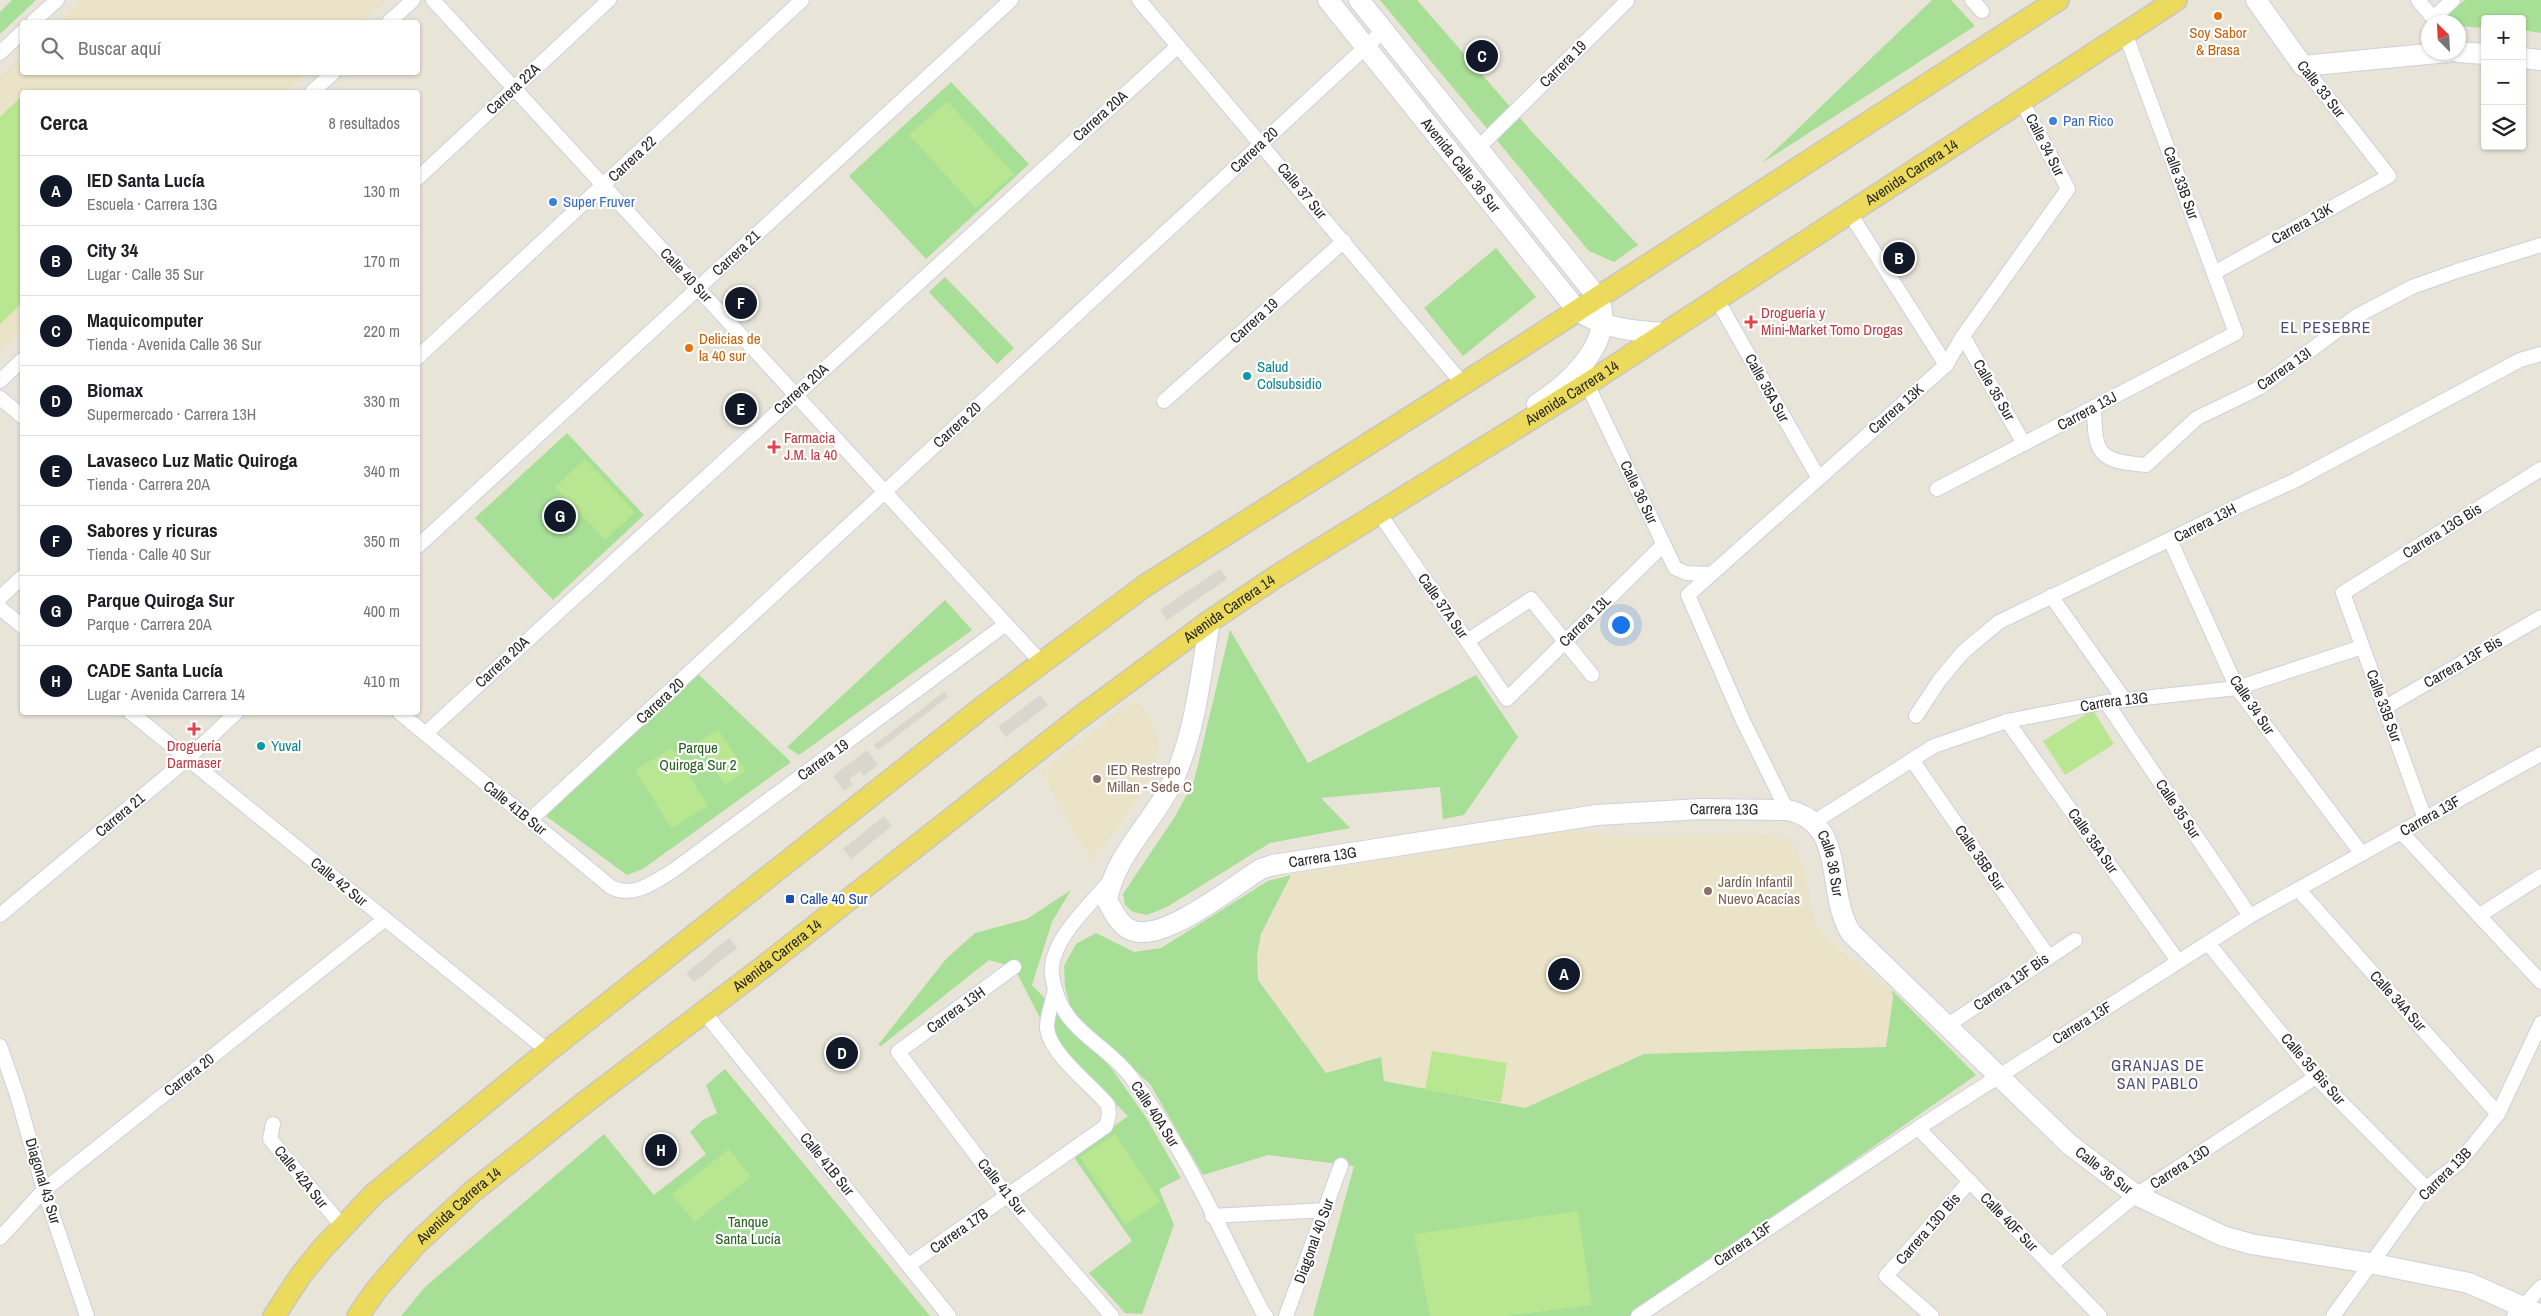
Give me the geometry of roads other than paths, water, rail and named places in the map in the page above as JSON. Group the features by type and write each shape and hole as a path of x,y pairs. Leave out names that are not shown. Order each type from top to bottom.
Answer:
{"main road":[{"path":"274,1316 301,1275 342,1226 374,1194 548,1051 1040,661 1146,585 1463,384 2058,0"},
{"name":"Avenida Carrera 14","path":"358,1316 416,1244 466,1198 583,1104 704,1012 1079,718 1210,621 1277,576 1587,384 1716,298 2176,0"}],"street":[{"path":"35,20 57,0"},
{"path":"390,20 413,0"},
{"name":"Calle 40 Sur","path":"434,0 1040,661"},
{"name":"Carrera 22A","path":"420,176 609,0"},
{"name":"Carrera 22","path":"420,355 802,0"},
{"name":"Carrera 21","path":"420,544 1011,0"},
{"name":"Calle 37 Sur","path":"1139,0 1262,143 1463,384"},
{"name":"Avenida Calle 36 Sur","path":"1328,0 1577,310 1602,324 1625,330 1664,333"},
{"name":"Avenida Calle 36 Sur","path":"1359,0 1597,297 1602,315 1602,324 1592,352 1560,388 1436,470 1379,513"},
{"path":"1972,0 1982,11"},
{"name":"Calle 33 Sur","path":"2256,0 2303,66 2389,176"},
{"path":"2418,0 2433,18 2453,0"},
{"name":"Carrera 19","path":"1478,148 1627,1"},
{"name":"Carrera 20","path":"530,820 1383,31"},
{"name":"Calle 33B Sur","path":"2125,32 2236,333"},
{"path":"0,53 20,34"},
{"name":"Carrera 20A","path":"425,734 1178,46"},
{"path":"2466,53 2481,54"},
{"path":"2303,66 2421,55"},
{"path":"2526,58 2541,60"},
{"path":"314,90 331,75"},
{"name":"Calle 34 Sur","path":"2021,100 2068,189"},
{"name":"Carrera 13K","path":"2214,273 2389,176"},
{"name":"Carrera 13K","path":"1787,810 1743,721 1688,595 1946,365 1963,336 2068,189"},
{"path":"1849,212 1946,365"},
{"name":"Carrera 19","path":"1164,401 1344,241"},
{"name":"Carrera 13I","path":"2094,407 2094,434 2102,452 2116,462 2146,465 2197,418 2259,388 2357,316 2412,288 2457,271 2541,245"},
{"name":"Calle 35A Sur","path":"1716,298 1818,478"},
{"name":"Carrera 13J","path":"1937,489 2236,333"},
{"name":"Calle 35 Sur","path":"1963,336 2024,444"},
{"name":"Carrera 13H","path":"1916,716 1939,680 1962,652 1999,622 2244,503 2292,482 2520,360 2541,354"},
{"path":"0,381 20,362"},
{"name":"Calle 36 Sur","path":"1587,384 1675,568 1691,574 1712,574"},
{"path":"0,398 20,414"},
{"name":"Carrera 13G Bis","path":"2343,594 2541,468"},
{"name":"Calle 37A Sur","path":"1379,513 1507,699"},
{"name":"Calle 34 Sur","path":"2170,540 2236,688 2362,854"},
{"name":"Carrera 13L","path":"1507,699 1664,544"},
{"path":"0,598 20,579"},
{"name":"Calle 33B Sur","path":"2343,594 2424,819"},
{"path":"2051,596 2124,700"},
{"path":"1467,641 1531,599 1592,675"},
{"path":"0,608 20,624"},
{"name":"Carrera 13F Bis","path":"2384,708 2541,617"},
{"path":"1110,881 1125,853 1167,794 1176,774 1190,729 1210,621"},
{"name":"Carrera 19","path":"635,890 655,882 674,870 1006,624"},
{"name":"Carrera 13G","path":"1110,881 1107,900 1115,914 1129,930 1140,933 1152,932 1175,923 1261,869 1273,865 1596,815 1701,809 1787,810 1799,812 1814,822 1934,746 2007,721 2106,702 2236,688 2362,647"},
{"name":"Calle 35 Sur","path":"2106,702 2250,916"},
{"name":"Calle 42 Sur","path":"134,715 548,1051"},
{"name":"Carrera 21","path":"0,915 187,759 234,715"},
{"name":"Calle 41B Sur","path":"403,715 611,887 622,892 635,890"},
{"name":"Calle 35A Sur","path":"2007,721 2178,961"},
{"name":"Carrera 13F","path":"1638,1316 1918,1128 2250,916 2541,754"},
{"name":"Calle 35B Sur","path":"1912,760 2048,956"},
{"name":"Calle 36 Sur","path":"1814,822 1830,852 1844,920 1851,933 2069,1144 2136,1196 2223,1236 2251,1244 2370,1263 2469,1283 2526,1313"},
{"path":"2401,832 2541,982"},
{"path":"2480,915 2541,876"},
{"name":"Calle 40A Sur","path":"1110,881 1062,938 1054,955 1052,974 1060,1005 1071,1021 1127,1071 1156,1110 1266,1316"},
{"name":"Calle 34A Sur","path":"2298,889 2498,1114"},
{"name":"Carrera 20","path":"0,1238 44,1190 385,919"},
{"name":"Carrera 13F Bis","path":"1948,1025 2048,956 2075,940"},
{"name":"Calle 35 Bis Sur","path":"2208,943 2316,1077 2426,1188"},
{"name":"Carrera 13H","path":"898,1052 1014,967"},
{"name":"Carrera 17B","path":"909,1265 1008,1197 1106,1126 1109,1115 1108,1105 1057,1052 1047,1029 1055,990 1052,974"},
{"name":"Calle 41B Sur","path":"704,1012 949,1316"},
{"name":"Carrera 13B","path":"2333,1316 2426,1188 2459,1163 2498,1114 2541,1023"},
{"name":"Diagonal 43 Sur","path":"0,1046 17,1095 44,1190 87,1316"},
{"name":"Calle 41 Sur","path":"898,1052 1008,1197 1112,1316"},
{"name":"Carrera 13D","path":"2051,1265 2136,1196 2316,1077"},
{"name":"Calle 42A Sur","path":"272,1124 270,1139 342,1226"},
{"name":"Calle 40F Sur","path":"1918,1128 2100,1316"},
{"name":"Diagonal 40 Sur","path":"1286,1316 1341,1165"},
{"name":"Carrera 13D Bis","path":"1932,1316 1886,1276 1970,1181"},
{"path":"1212,1216 1326,1210"},
{"path":"2526,1313 2541,1287"}],"place":[{"name":"Soy Sabor & Brasa","path":"2218,16"},
{"name":"Maquicomputer","path":"1482,56"},
{"name":"Pan Rico","path":"2053,121"},
{"name":"Super Fruver","path":"553,202"},
{"name":"City 34","path":"1899,258"},
{"name":"Sabores y ricuras","path":"741,303"},
{"name":"Droguería y Mini-Market Tomo Drogas","path":"1751,322"},
{"name":"Delicias de la 40 sur","path":"689,348"},
{"name":"Salud Colsubsidio","path":"1247,376"},
{"name":"Lavaseco Luz Matic Quiroga","path":"741,409"},
{"name":"Farmacia J.M. la 40","path":"774,447"},
{"name":"Parque Quiroga Sur","path":"560,516"},
{"name":"Droguería Darmaser","path":"194,729"},
{"name":"Yuval","path":"261,746"},
{"name":"IED Restrepo Millan - Sede C","path":"1097,779"},
{"name":"Jardín Infantil Nuevo Acacías","path":"1708,891"},
{"name":"Calle 40 Sur","path":"790,899"},
{"name":"IED Santa Lucía","path":"1564,974"},
{"name":"Biomax","path":"842,1053"},
{"name":"CADE Santa Lucía","path":"661,1150"}],"district":[{"name":"EL PESEBRE","path":"2326,327"},
{"name":"GRANJAS DE SAN PABLO","path":"2158,1074"}],"park label":[{"name":"Parque Quiroga Sur 2","path":"698,756"},
{"name":"Tanque Santa Lucía","path":"748,1230"}]}
